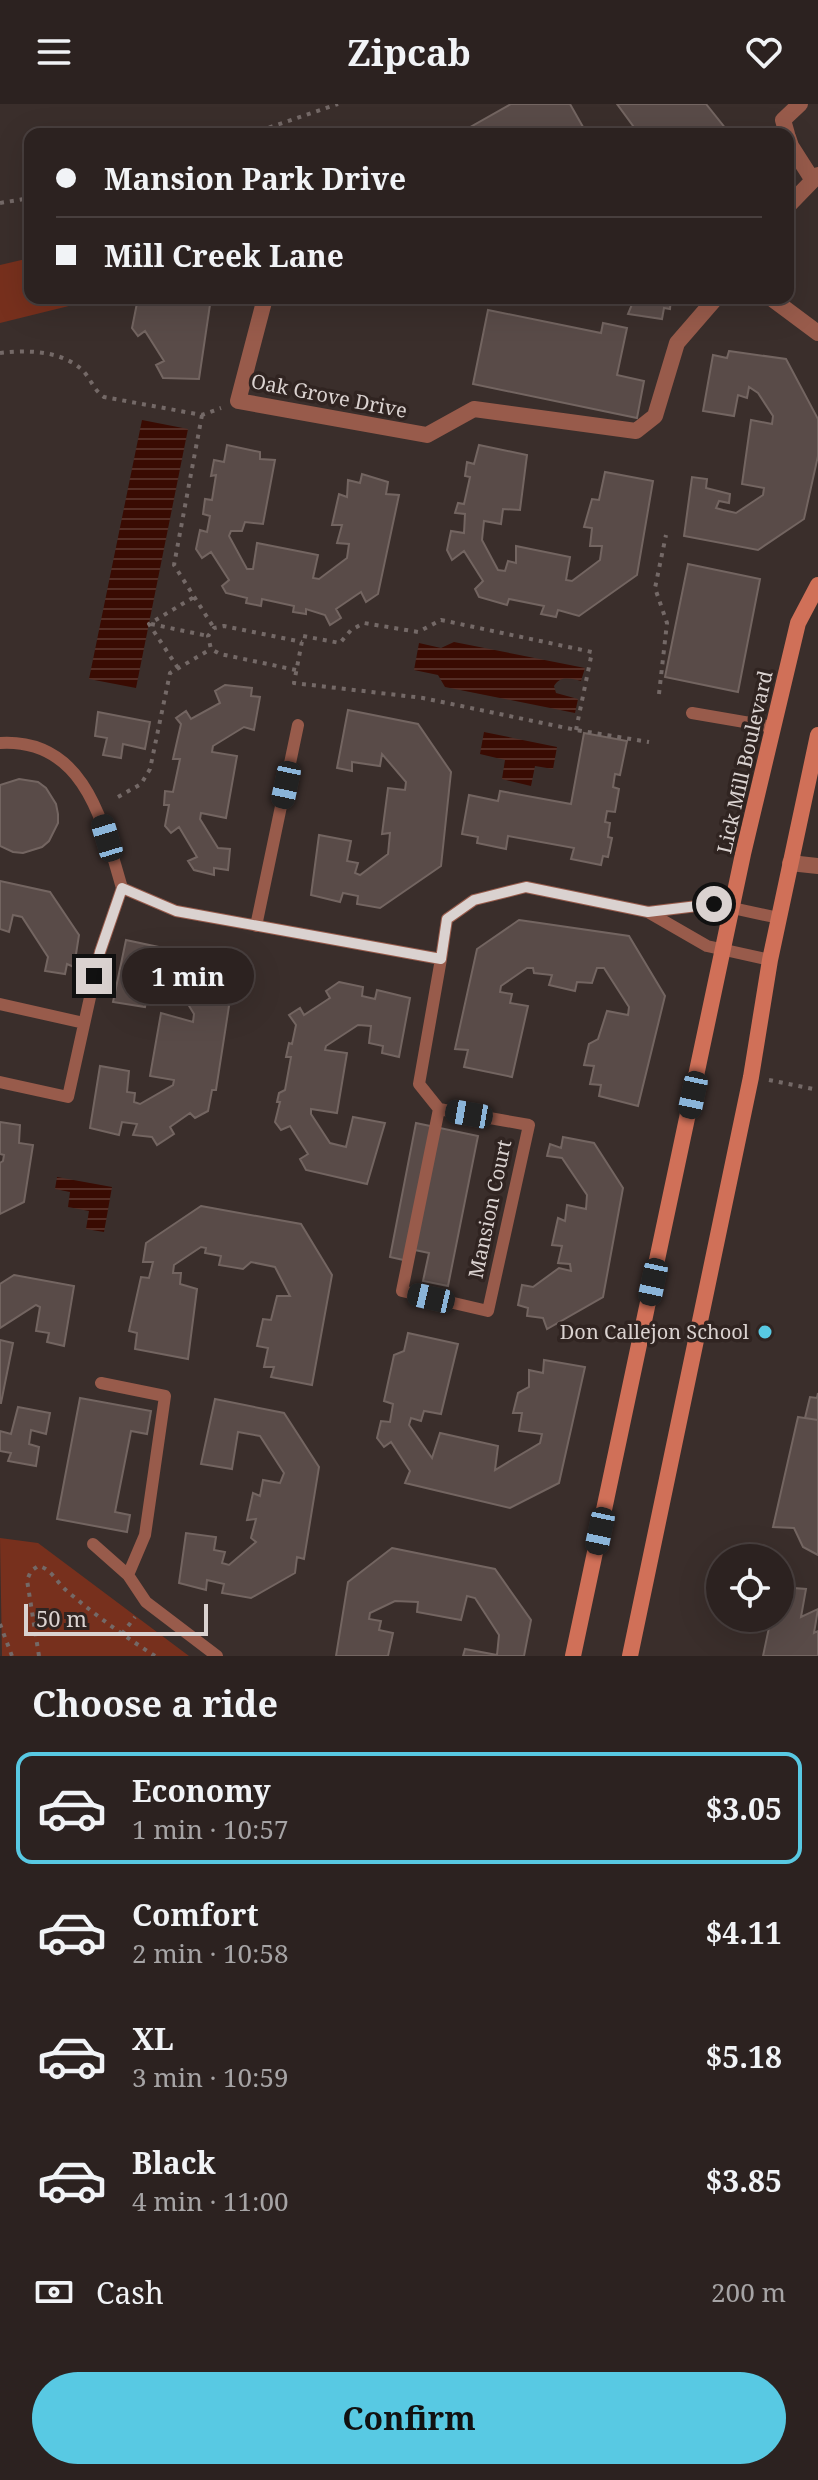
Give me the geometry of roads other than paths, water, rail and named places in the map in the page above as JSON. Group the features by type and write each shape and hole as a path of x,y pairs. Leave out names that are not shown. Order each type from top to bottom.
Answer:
{"main road":[{"name":"Lick Mill Boulevard","path":"573,1656 773,727 798,623 818,585"},
{"path":"630,1656 751,1077 770,960 818,735"}],"street":[{"path":"786,128 783,120 800,104"},
{"path":"794,150 815,177 794,200"},
{"name":"Oak Grove Drive","path":"263,304 238,401 427,435 474,409 636,431 655,416 677,343 711,304"},
{"path":"779,304 818,333"},
{"path":"790,863 818,866"}],"lane":[{"path":"692,713 773,727"},
{"path":"256,926 298,725"},
{"path":"0,743 23,742 67,762 100,812 122,888 100,952 68,1097 0,1082"},
{"path":"439,1109 419,1084 447,919 474,900 526,887 648,912 707,946 770,960"},
{"path":"122,888 176,911 441,959"},
{"path":"648,912 714,904 779,918"},
{"path":"0,1004 84,1023"},
{"name":"Mansion Court","path":"439,1109 529,1125 488,1311 402,1291 439,1109"},
{"path":"101,1383 165,1396 145,1535 128,1575"},
{"path":"93,1544 128,1575 146,1602 217,1656"}],"place":[{"name":"Don Callejon School","path":"765,1332"}]}
